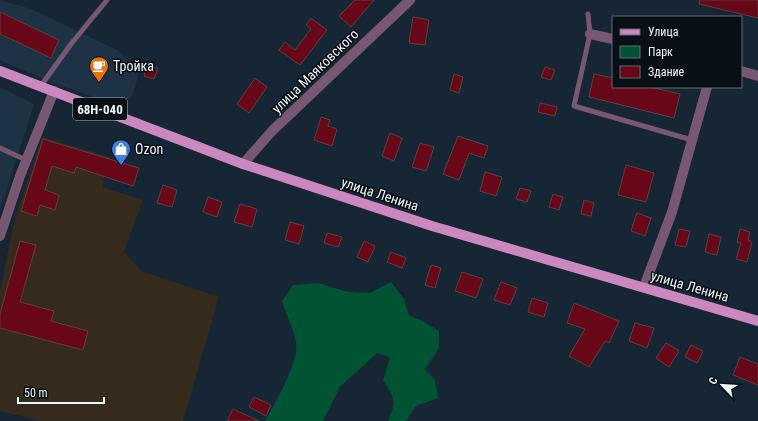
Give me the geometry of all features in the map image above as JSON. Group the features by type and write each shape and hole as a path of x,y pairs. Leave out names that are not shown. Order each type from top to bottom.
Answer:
{"main road":[{"name":"улица Ленина","path":"0,71 54,91 180,142 242,164 432,226 758,321"}],"street":[{"name":"улица Маяковского","path":"242,164 272,131 410,0"},
{"path":"590,34 612,39"},
{"path":"742,71 758,76"},
{"path":"644,287 672,212 707,88"},
{"path":"0,236 26,160 54,91"}],"lane":[{"path":"40,87 71,44 107,0"},
{"path":"588,14 590,34 574,106 692,140"},
{"path":"0,148 26,160"}],"shaded area":[{"path":"0,0 31,9 119,51 139,74 131,99 108,102 48,81 0,60"},
{"path":"0,87 34,104 0,210"},
{"path":"42,137 110,157 102,187 143,200 124,252 141,271 219,297 183,421 41,421 0,411 0,291 13,226"}],"green space":[{"path":"391,282 404,299 409,316 421,320 439,331 439,348 425,369 435,380 438,398 416,406 406,421 388,421 394,404 392,396 383,380 390,357 377,353 340,387 323,421 265,421 285,383 294,361 296,343 294,332 282,301 293,285 318,283 348,292 370,293"}],"building":[{"path":"355,0 374,0 351,27 339,16"},
{"path":"700,0 758,0 758,18 699,4"},
{"path":"0,12 59,40 51,58 0,34"},
{"path":"413,17 429,20 425,45 409,43"},
{"path":"311,18 327,30 300,65 279,50 285,42 295,50 311,29 306,25"},
{"path":"147,65 158,68 154,79 144,76"},
{"path":"545,67 555,70 551,80 541,77"},
{"path":"454,74 463,77 459,93 450,90"},
{"path":"594,74 612,78 612,88 654,88 680,94 674,118 589,97"},
{"path":"255,78 267,87 249,113 237,104"},
{"path":"540,103 557,107 555,116 538,112"},
{"path":"321,117 330,120 328,126 337,129 332,146 314,140"},
{"path":"390,133 402,138 394,161 382,156"},
{"path":"458,136 488,146 484,158 469,153 459,180 443,174"},
{"path":"43,139 139,168 133,186 76,167 74,173 52,166 45,190 59,195 55,210 40,205 37,216 21,211"},
{"path":"420,143 434,147 426,171 412,167"},
{"path":"626,165 654,173 646,202 618,195"},
{"path":"485,172 502,177 496,196 480,191"},
{"path":"163,185 177,190 172,207 157,203"},
{"path":"520,188 531,191 527,202 516,199"},
{"path":"553,194 563,197 559,210 549,207"},
{"path":"208,197 222,202 217,217 203,212"},
{"path":"584,200 594,203 591,216 581,214"},
{"path":"240,204 257,209 252,227 234,222"},
{"path":"637,213 651,218 645,236 631,231"},
{"path":"290,222 304,226 299,244 285,240"},
{"path":"679,229 690,231 686,247 675,245"},
{"path":"740,229 750,232 748,240 752,242 747,262 736,259 741,243 737,242"},
{"path":"327,233 342,237 338,247 324,243"},
{"path":"709,234 721,237 717,255 705,252"},
{"path":"20,241 36,245 20,302 54,311 51,321 88,331 83,350 0,328 0,314"},
{"path":"364,241 375,246 368,262 357,257"},
{"path":"391,252 406,258 402,268 387,262"},
{"path":"431,265 441,268 435,288 425,285"},
{"path":"462,272 483,279 476,298 455,291"},
{"path":"501,282 517,288 510,305 494,300"},
{"path":"532,298 548,303 544,317 528,312"},
{"path":"574,303 619,321 609,343 605,341 589,367 569,356 585,329 567,323"},
{"path":"635,323 654,328 647,348 629,341"},
{"path":"666,343 679,351 669,367 656,358"},
{"path":"691,345 703,351 697,363 685,357"},
{"path":"740,357 758,364 758,385 733,375"},
{"path":"254,397 271,405 266,416 249,407"},
{"path":"233,409 259,421 227,421"}],"place":[{"name":"Тройка","path":"99,83"},
{"name":"Ozon","path":"121,166"}]}
